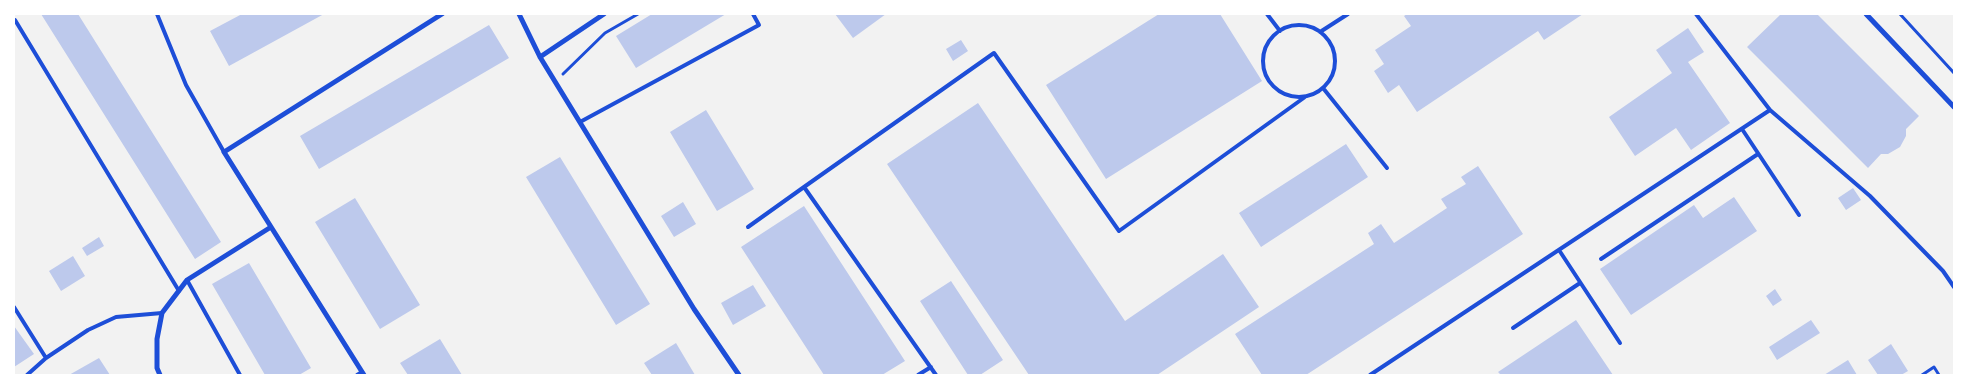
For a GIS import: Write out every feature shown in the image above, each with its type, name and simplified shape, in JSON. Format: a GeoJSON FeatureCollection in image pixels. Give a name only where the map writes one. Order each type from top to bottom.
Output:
{"type":"FeatureCollection","features":[{"type":"Feature","properties":{"kind":"street"},"geometry":{"type":"LineString","coordinates":[[361,374],[224,152],[442,14]]}},
{"type":"Feature","properties":{"kind":"street"},"geometry":{"type":"LineString","coordinates":[[519,14],[554,81],[694,309],[739,375]]}},
{"type":"Feature","properties":{"kind":"street"},"geometry":{"type":"LineString","coordinates":[[540,57],[604,14]]}},
{"type":"Feature","properties":{"kind":"street"},"geometry":{"type":"LineString","coordinates":[[1866,14],[1954,107]]}},
{"type":"Feature","properties":{"kind":"street"},"geometry":{"type":"LineString","coordinates":[[160,375],[157,339],[162,313],[180,292],[187,280],[271,227]]}},
{"type":"Feature","properties":{"kind":"lane"},"geometry":{"type":"LineString","coordinates":[[157,14],[186,85],[224,152]]}},
{"type":"Feature","properties":{"kind":"lane"},"geometry":{"type":"LineString","coordinates":[[580,122],[759,25],[753,14]]}},
{"type":"Feature","properties":{"kind":"lane"},"geometry":{"type":"LineString","coordinates":[[1267,14],[1280,30]]}},
{"type":"Feature","properties":{"kind":"lane"},"geometry":{"type":"LineString","coordinates":[[1320,32],[1348,14]]}},
{"type":"Feature","properties":{"kind":"lane"},"geometry":{"type":"LineString","coordinates":[[1696,14],[1770,110],[1870,196],[1943,271],[1954,287]]}},
{"type":"Feature","properties":{"kind":"lane"},"geometry":{"type":"LineString","coordinates":[[15,20],[180,292]]}},
{"type":"Feature","properties":{"kind":"lane"},"geometry":{"type":"LineString","coordinates":[[748,227],[994,53],[1119,231],[1305,97],[1323,88],[1334,70],[1335,60],[1330,44],[1320,32],[1300,25],[1280,30],[1266,47],[1264,69],[1274,88],[1283,94],[1305,97]]}},
{"type":"Feature","properties":{"kind":"lane"},"geometry":{"type":"LineString","coordinates":[[1323,88],[1387,168]]}},
{"type":"Feature","properties":{"kind":"lane"},"geometry":{"type":"LineString","coordinates":[[1370,375],[1770,110]]}},
{"type":"Feature","properties":{"kind":"lane"},"geometry":{"type":"LineString","coordinates":[[1742,129],[1799,215]]}},
{"type":"Feature","properties":{"kind":"lane"},"geometry":{"type":"LineString","coordinates":[[1601,259],[1758,154]]}},
{"type":"Feature","properties":{"kind":"lane"},"geometry":{"type":"LineString","coordinates":[[804,187],[936,375]]}},
{"type":"Feature","properties":{"kind":"lane"},"geometry":{"type":"LineString","coordinates":[[1559,250],[1620,344]]}},
{"type":"Feature","properties":{"kind":"lane"},"geometry":{"type":"LineString","coordinates":[[187,280],[240,375]]}},
{"type":"Feature","properties":{"kind":"lane"},"geometry":{"type":"LineString","coordinates":[[1513,328],[1580,283]]}},
{"type":"Feature","properties":{"kind":"lane"},"geometry":{"type":"LineString","coordinates":[[14,307],[46,358]]}},
{"type":"Feature","properties":{"kind":"lane"},"geometry":{"type":"LineString","coordinates":[[28,375],[46,358],[88,330],[116,317],[162,313]]}},
{"type":"Feature","properties":{"kind":"lane"},"geometry":{"type":"LineString","coordinates":[[918,375],[930,366]]}},
{"type":"Feature","properties":{"kind":"path"},"geometry":{"type":"LineString","coordinates":[[554,81],[605,33],[638,14]]}},
{"type":"Feature","properties":{"kind":"path"},"geometry":{"type":"LineString","coordinates":[[1900,14],[1954,73]]}},
{"type":"Feature","properties":{"kind":"path"},"geometry":{"type":"LineString","coordinates":[[1922,375],[1934,367],[1939,375]]}},
{"type":"Feature","properties":{"kind":"building"},"geometry":{"type":"Polygon","coordinates":[[[41,14],[78,14],[221,242],[195,259],[41,14]]]}},
{"type":"Feature","properties":{"kind":"building"},"geometry":{"type":"Polygon","coordinates":[[[242,14],[324,14],[229,66],[210,31],[242,14]]]}},
{"type":"Feature","properties":{"kind":"building"},"geometry":{"type":"Polygon","coordinates":[[[652,14],[726,14],[636,68],[616,36],[652,14]]]}},
{"type":"Feature","properties":{"kind":"building"},"geometry":{"type":"Polygon","coordinates":[[[835,14],[886,14],[853,38],[835,14]]]}},
{"type":"Feature","properties":{"kind":"building"},"geometry":{"type":"Polygon","coordinates":[[[1159,14],[1220,14],[1262,81],[1106,179],[1046,85],[1159,14]]]}},
{"type":"Feature","properties":{"kind":"building"},"geometry":{"type":"Polygon","coordinates":[[[1407,14],[1583,14],[1544,40],[1538,31],[1417,112],[1399,85],[1388,93],[1374,71],[1384,64],[1375,50],[1411,26],[1404,16],[1407,14]]]}},
{"type":"Feature","properties":{"kind":"building"},"geometry":{"type":"Polygon","coordinates":[[[1781,14],[1817,14],[1919,116],[1906,129],[1906,136],[1900,147],[1888,154],[1881,154],[1868,168],[1747,47],[1781,14]]]}},
{"type":"Feature","properties":{"kind":"building"},"geometry":{"type":"Polygon","coordinates":[[[489,25],[509,58],[319,169],[300,136],[489,25]]]}},
{"type":"Feature","properties":{"kind":"building"},"geometry":{"type":"Polygon","coordinates":[[[1688,28],[1704,52],[1688,62],[1730,123],[1691,150],[1676,128],[1635,156],[1609,117],[1672,73],[1656,50],[1688,28]]]}},
{"type":"Feature","properties":{"kind":"building"},"geometry":{"type":"Polygon","coordinates":[[[961,40],[968,51],[953,61],[946,49],[961,40]]]}},
{"type":"Feature","properties":{"kind":"building"},"geometry":{"type":"Polygon","coordinates":[[[978,103],[1125,321],[1223,254],[1259,307],[1157,375],[1029,375],[887,164],[978,103]]]}},
{"type":"Feature","properties":{"kind":"building"},"geometry":{"type":"Polygon","coordinates":[[[706,110],[754,189],[717,211],[670,132],[706,110]]]}},
{"type":"Feature","properties":{"kind":"building"},"geometry":{"type":"Polygon","coordinates":[[[1346,144],[1368,177],[1261,247],[1239,213],[1346,144]]]}},
{"type":"Feature","properties":{"kind":"building"},"geometry":{"type":"Polygon","coordinates":[[[560,157],[650,304],[616,325],[526,177],[560,157]]]}},
{"type":"Feature","properties":{"kind":"building"},"geometry":{"type":"Polygon","coordinates":[[[1478,166],[1523,234],[1306,375],[1262,375],[1235,334],[1374,244],[1368,233],[1381,224],[1394,243],[1447,208],[1441,199],[1466,184],[1461,177],[1478,166]]]}},
{"type":"Feature","properties":{"kind":"building"},"geometry":{"type":"Polygon","coordinates":[[[1853,188],[1861,200],[1846,210],[1838,198],[1853,188]]]}},
{"type":"Feature","properties":{"kind":"building"},"geometry":{"type":"Polygon","coordinates":[[[1734,197],[1757,231],[1631,315],[1600,269],[1694,205],[1703,218],[1734,197]]]}},
{"type":"Feature","properties":{"kind":"building"},"geometry":{"type":"Polygon","coordinates":[[[355,198],[420,305],[380,329],[315,222],[355,198]]]}},
{"type":"Feature","properties":{"kind":"building"},"geometry":{"type":"Polygon","coordinates":[[[683,202],[696,224],[674,237],[661,216],[683,202]]]}},
{"type":"Feature","properties":{"kind":"building"},"geometry":{"type":"Polygon","coordinates":[[[804,206],[905,361],[882,375],[824,375],[741,247],[804,206]]]}},
{"type":"Feature","properties":{"kind":"building"},"geometry":{"type":"Polygon","coordinates":[[[99,237],[104,246],[87,256],[82,248],[99,237]]]}},
{"type":"Feature","properties":{"kind":"building"},"geometry":{"type":"Polygon","coordinates":[[[73,256],[85,276],[61,291],[49,271],[73,256]]]}},
{"type":"Feature","properties":{"kind":"building"},"geometry":{"type":"Polygon","coordinates":[[[249,263],[311,368],[299,375],[265,375],[212,284],[249,263]]]}},
{"type":"Feature","properties":{"kind":"building"},"geometry":{"type":"Polygon","coordinates":[[[951,281],[1003,360],[980,375],[968,375],[920,301],[951,281]]]}},
{"type":"Feature","properties":{"kind":"building"},"geometry":{"type":"Polygon","coordinates":[[[753,285],[766,306],[733,325],[721,303],[753,285]]]}},
{"type":"Feature","properties":{"kind":"building"},"geometry":{"type":"Polygon","coordinates":[[[1775,289],[1782,300],[1773,306],[1766,296],[1775,289]]]}},
{"type":"Feature","properties":{"kind":"building"},"geometry":{"type":"Polygon","coordinates":[[[1576,320],[1613,375],[1501,375],[1498,372],[1576,320]]]}},
{"type":"Feature","properties":{"kind":"building"},"geometry":{"type":"Polygon","coordinates":[[[1811,320],[1820,333],[1777,360],[1769,347],[1811,320]]]}},
{"type":"Feature","properties":{"kind":"building"},"geometry":{"type":"Polygon","coordinates":[[[14,326],[34,354],[14,367],[14,326]]]}},
{"type":"Feature","properties":{"kind":"building"},"geometry":{"type":"Polygon","coordinates":[[[440,339],[462,375],[408,375],[400,363],[440,339]]]}},
{"type":"Feature","properties":{"kind":"building"},"geometry":{"type":"Polygon","coordinates":[[[676,343],[695,375],[652,375],[644,363],[676,343]]]}},
{"type":"Feature","properties":{"kind":"building"},"geometry":{"type":"Polygon","coordinates":[[[1891,344],[1908,371],[1901,375],[1878,375],[1868,360],[1891,344]]]}},
{"type":"Feature","properties":{"kind":"building"},"geometry":{"type":"Polygon","coordinates":[[[99,358],[110,375],[69,375],[99,358]]]}},
{"type":"Feature","properties":{"kind":"building"},"geometry":{"type":"Polygon","coordinates":[[[1848,360],[1857,375],[1824,375],[1848,360]]]}}]}
